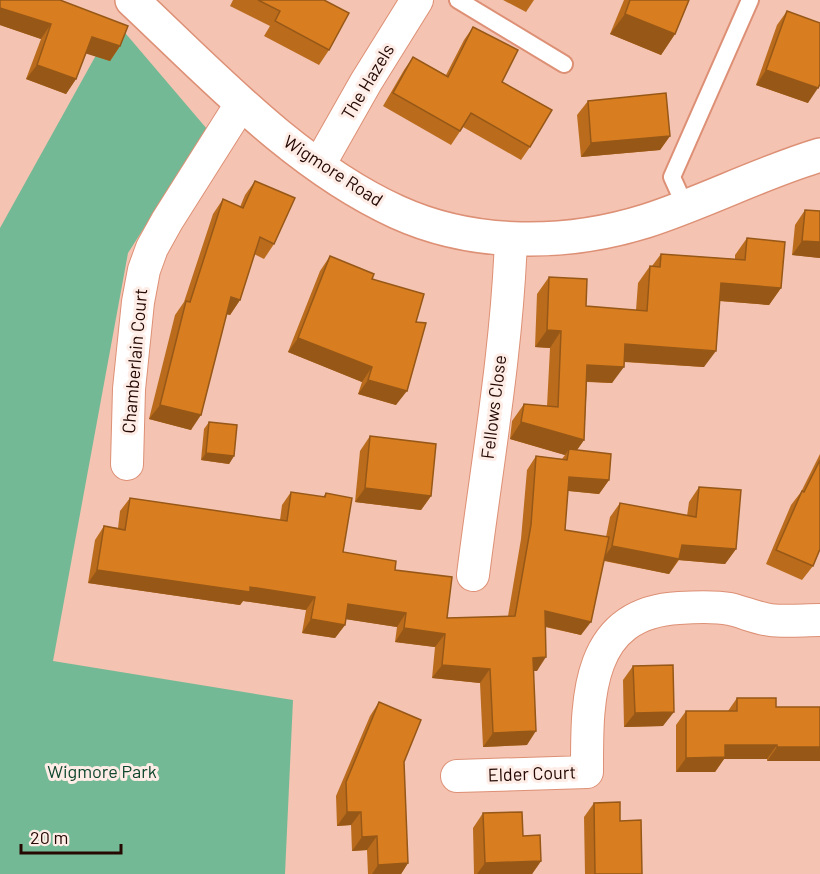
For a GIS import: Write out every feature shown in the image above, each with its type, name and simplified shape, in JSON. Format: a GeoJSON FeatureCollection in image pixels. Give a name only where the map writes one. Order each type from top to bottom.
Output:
{"type":"FeatureCollection","features":[{"type":"Feature","properties":{"kind":"street","name":"Wigmore Road"},"geometry":{"type":"LineString","coordinates":[[132,0],[241,104],[319,165],[354,188],[406,215],[447,229],[511,239],[574,237],[646,221],[750,179],[820,155]]}},
{"type":"Feature","properties":{"kind":"street","name":"The Hazels"},"geometry":{"type":"LineString","coordinates":[[319,165],[366,82],[417,0]]}},
{"type":"Feature","properties":{"kind":"street","name":"Chamberlain Court"},"geometry":{"type":"LineString","coordinates":[[127,464],[129,389],[138,302],[144,270],[152,248],[167,221],[241,104]]}},
{"type":"Feature","properties":{"kind":"street","name":"Fellows Close"},"geometry":{"type":"LineString","coordinates":[[473,575],[503,341],[511,239]]}},
{"type":"Feature","properties":{"kind":"street","name":"Elder Court"},"geometry":{"type":"LineString","coordinates":[[457,777],[587,772],[587,719],[597,661],[608,641],[623,626],[640,615],[691,607],[729,609],[770,620],[820,620]]}},
{"type":"Feature","properties":{"kind":"lane"},"geometry":{"type":"LineString","coordinates":[[458,0],[564,64]]}},
{"type":"Feature","properties":{"kind":"lane"},"geometry":{"type":"LineString","coordinates":[[685,206],[672,177],[750,0]]}},
{"type":"Feature","properties":{"kind":"green space","name":"Wigmore Park"},"geometry":{"type":"Polygon","coordinates":[[[115,21],[207,129],[128,253],[53,661],[293,700],[285,874],[0,874],[0,228],[115,21]]]}},
{"type":"Feature","properties":{"kind":"building"},"geometry":{"type":"Polygon","coordinates":[[[0,0],[60,0],[128,26],[120,46],[92,37],[76,79],[37,65],[51,24],[0,8],[0,0]]]}},
{"type":"Feature","properties":{"kind":"building"},"geometry":{"type":"Polygon","coordinates":[[[258,0],[324,0],[349,13],[329,50],[275,21],[280,11],[258,0]]]}},
{"type":"Feature","properties":{"kind":"building"},"geometry":{"type":"Polygon","coordinates":[[[630,0],[689,0],[675,34],[625,14],[630,0]]]}},
{"type":"Feature","properties":{"kind":"building"},"geometry":{"type":"Polygon","coordinates":[[[787,11],[820,23],[820,84],[818,88],[766,70],[787,11]]]}},
{"type":"Feature","properties":{"kind":"building"},"geometry":{"type":"Polygon","coordinates":[[[473,27],[518,50],[502,82],[552,110],[530,147],[471,113],[460,131],[393,93],[413,57],[448,77],[473,27]]]}},
{"type":"Feature","properties":{"kind":"building"},"geometry":{"type":"Polygon","coordinates":[[[666,93],[670,136],[591,143],[588,101],[666,93]]]}},
{"type":"Feature","properties":{"kind":"building"},"geometry":{"type":"Polygon","coordinates":[[[255,181],[295,198],[274,244],[260,237],[240,300],[231,297],[201,415],[160,405],[186,301],[190,302],[223,199],[243,208],[255,181]]]}},
{"type":"Feature","properties":{"kind":"building"},"geometry":{"type":"Polygon","coordinates":[[[805,210],[820,211],[820,242],[802,241],[805,210]]]}},
{"type":"Feature","properties":{"kind":"building"},"geometry":{"type":"Polygon","coordinates":[[[747,238],[785,242],[781,288],[721,283],[716,351],[625,344],[624,367],[587,365],[584,440],[521,422],[524,404],[558,407],[561,331],[547,330],[549,277],[587,279],[586,306],[647,311],[650,266],[660,267],[661,254],[745,260],[747,238]]]}},
{"type":"Feature","properties":{"kind":"building"},"geometry":{"type":"Polygon","coordinates":[[[330,256],[374,274],[372,279],[424,294],[416,322],[426,323],[407,391],[368,380],[372,367],[298,338],[330,256]]]}},
{"type":"Feature","properties":{"kind":"building"},"geometry":{"type":"Polygon","coordinates":[[[209,422],[237,425],[234,456],[206,453],[209,422]]]}},
{"type":"Feature","properties":{"kind":"building"},"geometry":{"type":"Polygon","coordinates":[[[370,436],[436,444],[431,496],[365,488],[370,436]]]}},
{"type":"Feature","properties":{"kind":"building"},"geometry":{"type":"Polygon","coordinates":[[[569,449],[611,454],[609,480],[569,477],[565,530],[609,537],[591,622],[545,611],[546,657],[533,658],[536,731],[493,733],[490,669],[442,665],[445,634],[404,628],[406,613],[348,604],[345,625],[311,619],[315,597],[250,587],[250,592],[97,570],[104,526],[125,530],[130,498],[287,521],[291,492],[325,497],[326,493],[352,498],[343,552],[396,561],[395,570],[452,577],[447,618],[515,616],[531,525],[536,456],[567,460],[569,449]]]}},
{"type":"Feature","properties":{"kind":"building"},"geometry":{"type":"Polygon","coordinates":[[[820,460],[820,549],[813,566],[776,550],[802,491],[804,492],[820,460]]]}},
{"type":"Feature","properties":{"kind":"building"},"geometry":{"type":"Polygon","coordinates":[[[699,487],[741,490],[736,549],[682,545],[679,559],[612,546],[620,503],[696,517],[699,487]]]}},
{"type":"Feature","properties":{"kind":"building"},"geometry":{"type":"Polygon","coordinates":[[[673,665],[674,712],[635,713],[633,666],[673,665]]]}},
{"type":"Feature","properties":{"kind":"building"},"geometry":{"type":"Polygon","coordinates":[[[737,698],[776,698],[776,707],[820,707],[820,747],[725,745],[725,757],[686,758],[686,711],[737,711],[737,698]]]}},
{"type":"Feature","properties":{"kind":"building"},"geometry":{"type":"Polygon","coordinates":[[[379,702],[421,720],[404,762],[408,863],[378,865],[377,836],[362,837],[361,812],[347,812],[346,782],[379,702]]]}},
{"type":"Feature","properties":{"kind":"building"},"geometry":{"type":"Polygon","coordinates":[[[620,802],[620,821],[641,820],[642,874],[595,874],[594,803],[620,802]]]}},
{"type":"Feature","properties":{"kind":"building"},"geometry":{"type":"Polygon","coordinates":[[[522,812],[523,836],[540,835],[541,861],[485,863],[483,813],[522,812]]]}}]}
